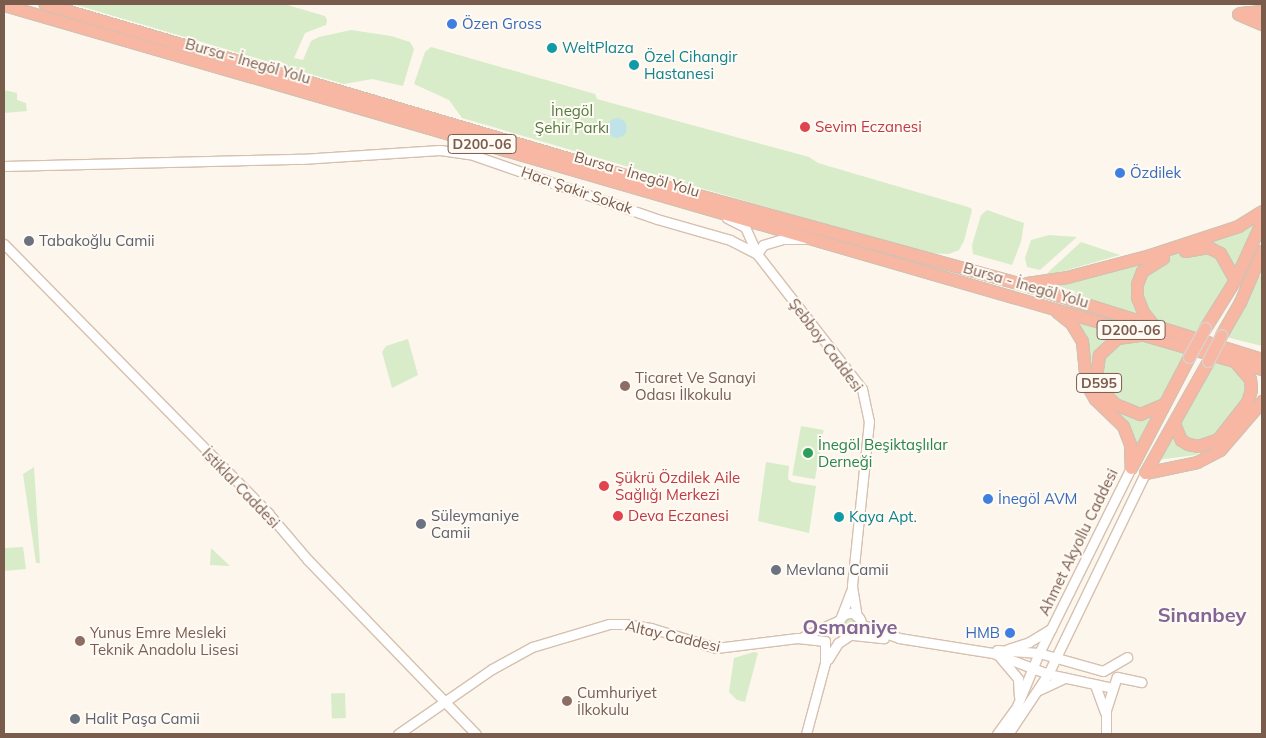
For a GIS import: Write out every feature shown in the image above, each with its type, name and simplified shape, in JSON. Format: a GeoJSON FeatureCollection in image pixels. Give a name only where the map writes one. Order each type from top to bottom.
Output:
{"type":"FeatureCollection","features":[{"type":"Feature","properties":{"kind":"highway","name":"Bursa - İnegöl Yolu"},"geometry":{"type":"LineString","coordinates":[[45,4],[627,176],[1018,283],[1262,359]]}},
{"type":"Feature","properties":{"kind":"highway","name":"Bursa - İnegöl Yolu"},"geometry":{"type":"LineString","coordinates":[[4,5],[1262,369]]}},
{"type":"Feature","properties":{"kind":"highway"},"geometry":{"type":"LineString","coordinates":[[1262,11],[1238,14],[1262,24]]}},
{"type":"Feature","properties":{"kind":"highway"},"geometry":{"type":"LineString","coordinates":[[1018,283],[1067,277],[1150,255],[1238,226],[1262,211]]}},
{"type":"Feature","properties":{"kind":"highway"},"geometry":{"type":"LineString","coordinates":[[1131,468],[1163,404],[1205,328],[1235,280],[1262,221]]}},
{"type":"Feature","properties":{"kind":"highway"},"geometry":{"type":"LineString","coordinates":[[1154,326],[1143,312],[1137,297],[1142,270],[1151,262],[1196,247],[1208,247],[1220,253],[1235,280]]}},
{"type":"Feature","properties":{"kind":"highway"},"geometry":{"type":"LineString","coordinates":[[1145,473],[1257,273],[1262,251]]}},
{"type":"Feature","properties":{"kind":"highway"},"geometry":{"type":"LineString","coordinates":[[1052,308],[1071,323],[1082,341],[1086,383],[1095,399],[1123,426],[1130,444],[1131,468]]}},
{"type":"Feature","properties":{"kind":"highway","name":"D595"},"geometry":{"type":"LineString","coordinates":[[1143,334],[1117,338],[1099,355],[1096,377],[1114,404],[1140,414],[1163,404]]}},
{"type":"Feature","properties":{"kind":"highway"},"geometry":{"type":"LineString","coordinates":[[1174,423],[1181,440],[1188,444],[1198,446],[1218,439],[1247,402],[1252,390],[1250,379],[1232,361]]}},
{"type":"Feature","properties":{"kind":"highway"},"geometry":{"type":"LineString","coordinates":[[1145,473],[1197,462],[1220,450],[1262,401]]}},
{"type":"Feature","properties":{"kind":"main road","name":"Hacı Şakir Sokak"},"geometry":{"type":"LineString","coordinates":[[4,166],[302,160],[440,150],[470,154],[657,219],[730,240],[757,254]]}},
{"type":"Feature","properties":{"kind":"main road"},"geometry":{"type":"LineString","coordinates":[[716,212],[744,227],[757,254]]}},
{"type":"Feature","properties":{"kind":"main road"},"geometry":{"type":"LineString","coordinates":[[757,254],[763,245],[783,239],[810,239]]}},
{"type":"Feature","properties":{"kind":"main road","name":"İstiklal Caddesi"},"geometry":{"type":"LineString","coordinates":[[4,244],[268,513],[307,558],[476,734]]}},
{"type":"Feature","properties":{"kind":"main road","name":"Şebboy Caddesi"},"geometry":{"type":"LineString","coordinates":[[757,254],[862,389],[867,406],[869,421],[852,586]]}},
{"type":"Feature","properties":{"kind":"main road","name":"Ahmet Akyollu Caddesi"},"geometry":{"type":"LineString","coordinates":[[1018,706],[1039,653],[1131,468]]}},
{"type":"Feature","properties":{"kind":"main road"},"geometry":{"type":"LineString","coordinates":[[1008,734],[1048,674],[1145,473]]}},
{"type":"Feature","properties":{"kind":"main road"},"geometry":{"type":"LineString","coordinates":[[852,586],[841,619],[841,630],[851,635],[899,638],[1039,653],[1103,671],[1127,658]]}},
{"type":"Feature","properties":{"kind":"main road"},"geometry":{"type":"LineString","coordinates":[[806,734],[826,663],[838,643],[851,635],[859,620],[852,586]]}},
{"type":"Feature","properties":{"kind":"main road"},"geometry":{"type":"LineString","coordinates":[[797,638],[828,628],[848,614],[899,638]]}},
{"type":"Feature","properties":{"kind":"main road","name":"Altay Caddesi"},"geometry":{"type":"LineString","coordinates":[[398,734],[492,669],[532,647],[613,624],[644,626],[716,648],[797,638]]}},
{"type":"Feature","properties":{"kind":"main road"},"geometry":{"type":"LineString","coordinates":[[826,663],[825,641],[828,628]]}},
{"type":"Feature","properties":{"kind":"main road"},"geometry":{"type":"LineString","coordinates":[[1005,650],[1029,642],[1051,629]]}},
{"type":"Feature","properties":{"kind":"main road"},"geometry":{"type":"LineString","coordinates":[[797,638],[838,643]]}},
{"type":"Feature","properties":{"kind":"main road"},"geometry":{"type":"LineString","coordinates":[[1062,643],[1073,664],[1114,685]]}},
{"type":"Feature","properties":{"kind":"main road"},"geometry":{"type":"LineString","coordinates":[[964,646],[993,653],[1048,674],[1095,685],[1114,685]]}},
{"type":"Feature","properties":{"kind":"main road"},"geometry":{"type":"LineString","coordinates":[[993,653],[1004,660],[1018,679],[1018,706],[997,734]]}},
{"type":"Feature","properties":{"kind":"main road"},"geometry":{"type":"LineString","coordinates":[[1037,691],[1065,678]]}},
{"type":"Feature","properties":{"kind":"main road"},"geometry":{"type":"LineString","coordinates":[[1106,734],[1106,717],[1117,678],[1142,682]]}},
{"type":"Feature","properties":{"kind":"main road"},"geometry":{"type":"LineString","coordinates":[[1095,685],[1106,717]]}},
{"type":"Feature","properties":{"kind":"green space"},"geometry":{"type":"Polygon","coordinates":[[[73,4],[284,4],[325,16],[327,20],[326,25],[305,33],[294,58],[303,60],[311,41],[319,37],[351,30],[391,36],[410,42],[414,49],[403,86],[372,79],[344,84],[73,4]]]}},
{"type":"Feature","properties":{"kind":"green space","name":"İnegöl Şehir Parkı"},"geometry":{"type":"Polygon","coordinates":[[[431,47],[595,94],[597,99],[809,157],[818,163],[968,207],[972,209],[964,241],[959,250],[949,254],[923,253],[462,118],[449,100],[414,84],[425,52],[431,47]]]}},
{"type":"Feature","properties":{"kind":"green space"},"geometry":{"type":"Polygon","coordinates":[[[4,90],[17,93],[17,100],[26,103],[27,111],[4,113],[4,90]]]}},
{"type":"Feature","properties":{"kind":"green space"},"geometry":{"type":"Polygon","coordinates":[[[987,210],[1024,223],[1021,242],[1012,265],[973,254],[972,245],[981,215],[987,210]]]}},
{"type":"Feature","properties":{"kind":"green space"},"geometry":{"type":"Polygon","coordinates":[[[1256,218],[1262,221],[1200,339],[1154,326],[1059,286],[1256,218]]]}},
{"type":"Feature","properties":{"kind":"green space"},"geometry":{"type":"Polygon","coordinates":[[[1049,235],[1077,237],[1040,270],[1027,267],[1025,258],[1031,240],[1049,235]]]}},
{"type":"Feature","properties":{"kind":"green space"},"geometry":{"type":"Polygon","coordinates":[[[1081,242],[1120,255],[1043,277],[1081,242]]]}},
{"type":"Feature","properties":{"kind":"green space"},"geometry":{"type":"Polygon","coordinates":[[[1262,275],[1262,346],[1222,336],[1254,278],[1262,275]]]}},
{"type":"Feature","properties":{"kind":"green space"},"geometry":{"type":"Polygon","coordinates":[[[1052,307],[1194,348],[1131,468],[1123,426],[1095,399],[1082,341],[1052,307]]]}},
{"type":"Feature","properties":{"kind":"green space"},"geometry":{"type":"Polygon","coordinates":[[[408,339],[418,375],[392,388],[382,352],[386,346],[408,339]]]}},
{"type":"Feature","properties":{"kind":"green space"},"geometry":{"type":"Polygon","coordinates":[[[1211,354],[1233,361],[1251,390],[1218,439],[1188,444],[1174,423],[1211,354]]]}},
{"type":"Feature","properties":{"kind":"green space","name":"İnegöl Beşiktaşlılar Derneği"},"geometry":{"type":"Polygon","coordinates":[[[801,426],[824,430],[815,479],[792,475],[801,426]]]}},
{"type":"Feature","properties":{"kind":"green space"},"geometry":{"type":"Polygon","coordinates":[[[1171,431],[1180,443],[1214,443],[1196,455],[1157,460],[1171,431]]]}},
{"type":"Feature","properties":{"kind":"green space"},"geometry":{"type":"Polygon","coordinates":[[[766,462],[789,466],[788,479],[792,482],[816,486],[809,533],[758,521],[766,462]]]}},
{"type":"Feature","properties":{"kind":"green space"},"geometry":{"type":"Polygon","coordinates":[[[34,467],[40,563],[36,563],[23,474],[34,467]]]}},
{"type":"Feature","properties":{"kind":"green space"},"geometry":{"type":"Polygon","coordinates":[[[23,547],[26,569],[4,571],[4,548],[23,547]]]}},
{"type":"Feature","properties":{"kind":"green space"},"geometry":{"type":"Polygon","coordinates":[[[211,548],[230,566],[210,565],[211,548]]]}},
{"type":"Feature","properties":{"kind":"green space"},"geometry":{"type":"Polygon","coordinates":[[[846,617],[852,617],[856,624],[852,631],[846,631],[842,627],[842,621],[846,617]]]}},
{"type":"Feature","properties":{"kind":"green space"},"geometry":{"type":"Polygon","coordinates":[[[754,652],[758,653],[745,702],[737,700],[729,692],[734,658],[754,652]]]}},
{"type":"Feature","properties":{"kind":"green space"},"geometry":{"type":"Polygon","coordinates":[[[331,693],[345,693],[346,718],[332,718],[331,693]]]}},
{"type":"Feature","properties":{"kind":"water"},"geometry":{"type":"Polygon","coordinates":[[[617,118],[624,121],[627,128],[624,135],[617,138],[610,135],[607,128],[610,121],[617,118]]]}},
{"type":"Feature","properties":{"kind":"place","name":"Özen Gross"},"geometry":{"type":"Point","coordinates":[452,24]}},
{"type":"Feature","properties":{"kind":"place","name":"WeltPlaza"},"geometry":{"type":"Point","coordinates":[552,48]}},
{"type":"Feature","properties":{"kind":"place","name":"Özel Cihangir Hastanesi"},"geometry":{"type":"Point","coordinates":[634,65]}},
{"type":"Feature","properties":{"kind":"place","name":"Sevim Eczanesi"},"geometry":{"type":"Point","coordinates":[805,127]}},
{"type":"Feature","properties":{"kind":"place","name":"Özdilek"},"geometry":{"type":"Point","coordinates":[1120,173]}},
{"type":"Feature","properties":{"kind":"place","name":"Tabakoğlu Camii"},"geometry":{"type":"Point","coordinates":[29,241]}},
{"type":"Feature","properties":{"kind":"place","name":"Ticaret Ve Sanayi Odası İlkokulu"},"geometry":{"type":"Point","coordinates":[625,386]}},
{"type":"Feature","properties":{"kind":"place","name":"İnegöl Beşiktaşlılar Derneği"},"geometry":{"type":"Point","coordinates":[808,453]}},
{"type":"Feature","properties":{"kind":"place","name":"Şükrü Özdilek Aile Sağlığı Merkezi"},"geometry":{"type":"Point","coordinates":[604,486]}},
{"type":"Feature","properties":{"kind":"place","name":"İnegöl AVM"},"geometry":{"type":"Point","coordinates":[988,499]}},
{"type":"Feature","properties":{"kind":"place","name":"Deva Eczanesi"},"geometry":{"type":"Point","coordinates":[618,516]}},
{"type":"Feature","properties":{"kind":"place","name":"Kaya Apt."},"geometry":{"type":"Point","coordinates":[839,517]}},
{"type":"Feature","properties":{"kind":"place","name":"Süleymaniye Camii"},"geometry":{"type":"Point","coordinates":[421,524]}},
{"type":"Feature","properties":{"kind":"place","name":"Mevlana Camii"},"geometry":{"type":"Point","coordinates":[776,570]}},
{"type":"Feature","properties":{"kind":"place","name":"HMB"},"geometry":{"type":"Point","coordinates":[1010,633]}},
{"type":"Feature","properties":{"kind":"place","name":"Yunus Emre Mesleki Teknik Anadolu Lisesi"},"geometry":{"type":"Point","coordinates":[80,641]}},
{"type":"Feature","properties":{"kind":"place","name":"Cumhuriyet İlkokulu"},"geometry":{"type":"Point","coordinates":[567,701]}},
{"type":"Feature","properties":{"kind":"place","name":"Halit Paşa Camii"},"geometry":{"type":"Point","coordinates":[75,719]}},
{"type":"Feature","properties":{"kind":"district","name":"Sinanbey"},"geometry":{"type":"Point","coordinates":[1202,614]}},
{"type":"Feature","properties":{"kind":"district","name":"Osmaniye"},"geometry":{"type":"Point","coordinates":[850,626]}}]}
